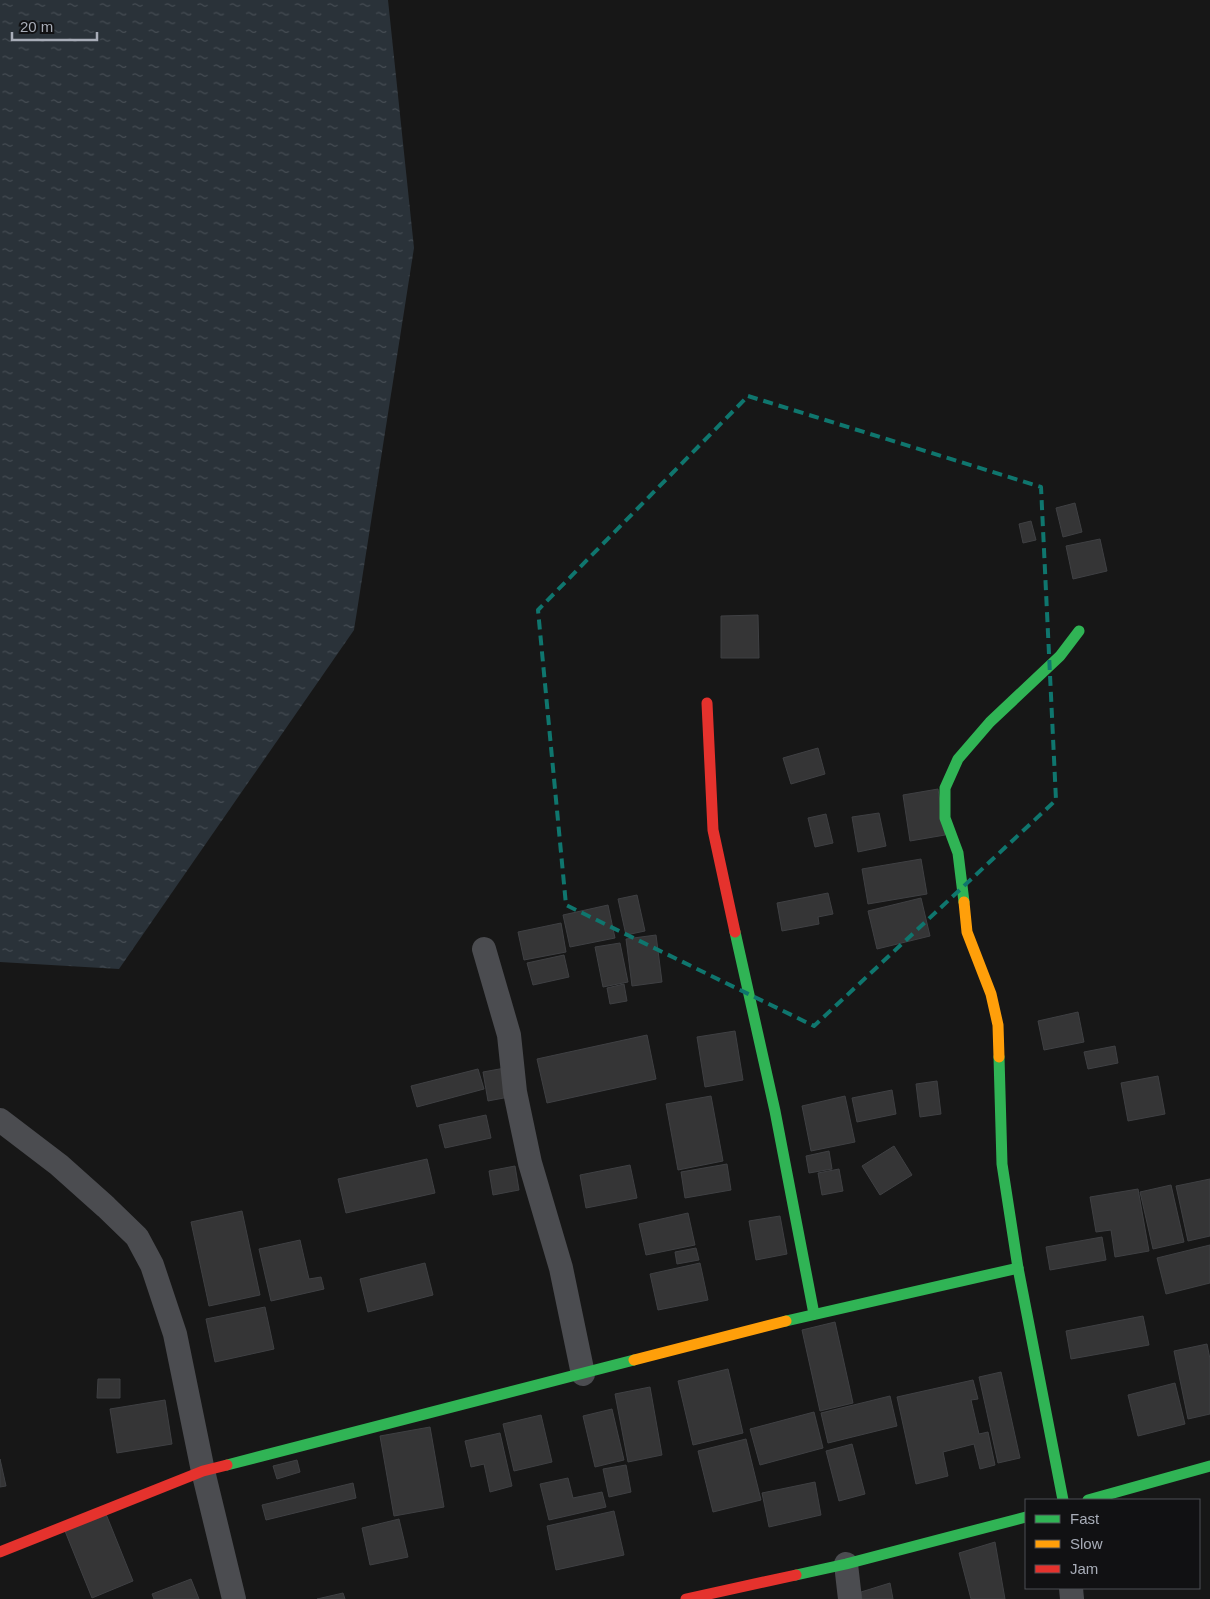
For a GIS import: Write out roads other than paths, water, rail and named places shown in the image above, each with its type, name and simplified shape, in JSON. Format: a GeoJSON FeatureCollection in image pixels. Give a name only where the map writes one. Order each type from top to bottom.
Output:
{"type":"FeatureCollection","features":[{"type":"Feature","properties":{"kind":"street"},"geometry":{"type":"LineString","coordinates":[[1063,1499],[1018,1268],[1002,1164],[998,1026],[991,994],[966,932],[958,853],[946,818],[945,788],[958,759],[990,722],[1060,656],[1079,631]]}},
{"type":"Feature","properties":{"kind":"street"},"geometry":{"type":"LineString","coordinates":[[706,703],[713,830],[775,1111],[814,1314]]}},
{"type":"Feature","properties":{"kind":"street"},"geometry":{"type":"LineString","coordinates":[[484,949],[509,1035],[515,1092],[528,1154],[561,1268],[583,1374]]}},
{"type":"Feature","properties":{"kind":"street"},"geometry":{"type":"LineString","coordinates":[[0,1120],[59,1166],[106,1207],[137,1237],[152,1265],[175,1334],[203,1471],[234,1599]]}},
{"type":"Feature","properties":{"kind":"street"},"geometry":{"type":"LineString","coordinates":[[0,1552],[203,1471],[814,1314],[1018,1268]]}},
{"type":"Feature","properties":{"kind":"street"},"geometry":{"type":"LineString","coordinates":[[1092,1499],[1210,1466]]}},
{"type":"Feature","properties":{"kind":"street"},"geometry":{"type":"LineString","coordinates":[[686,1599],[846,1564],[1025,1517]]}},
{"type":"Feature","properties":{"kind":"street"},"geometry":{"type":"LineString","coordinates":[[846,1564],[850,1599]]}},
{"type":"Feature","properties":{"kind":"water"},"geometry":{"type":"Polygon","coordinates":[[[0,0],[388,0],[414,248],[354,630],[119,969],[0,962],[0,0]]]}}]}
